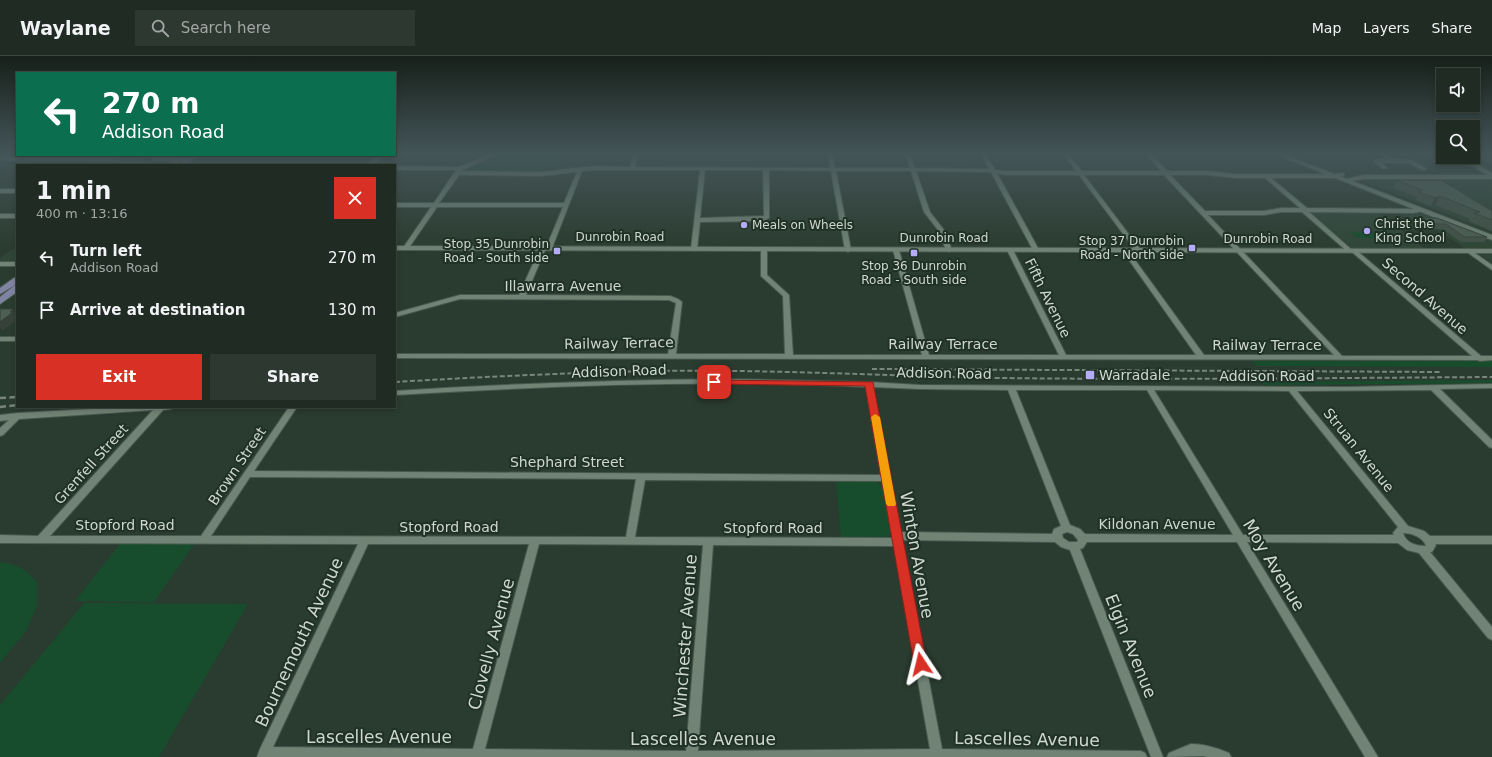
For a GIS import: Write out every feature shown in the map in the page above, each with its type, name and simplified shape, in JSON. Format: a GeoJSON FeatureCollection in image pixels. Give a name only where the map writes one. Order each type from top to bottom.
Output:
{"type":"FeatureCollection","features":[{"type":"Feature","properties":{"kind":"main road"},"geometry":{"type":"LineString","coordinates":[[2,291],[16,281]]}},
{"type":"Feature","properties":{"kind":"main road"},"geometry":{"type":"LineString","coordinates":[[0,301],[16,290]]}},
{"type":"Feature","properties":{"kind":"street"},"geometry":{"type":"LineString","coordinates":[[406,248],[449,186]]}},
{"type":"Feature","properties":{"kind":"street"},"geometry":{"type":"LineString","coordinates":[[521,298],[546,248],[574,186]]}},
{"type":"Feature","properties":{"kind":"street"},"geometry":{"type":"LineString","coordinates":[[694,249],[701,186]]}},
{"type":"Feature","properties":{"kind":"street"},"geometry":{"type":"LineString","coordinates":[[697,220],[764,219],[767,217],[766,186]]}},
{"type":"Feature","properties":{"kind":"street"},"geometry":{"type":"LineString","coordinates":[[836,186],[848,250]]}},
{"type":"Feature","properties":{"kind":"street"},"geometry":{"type":"LineString","coordinates":[[918,186],[927,212],[942,230],[949,250]]}},
{"type":"Feature","properties":{"kind":"street"},"geometry":{"type":"LineString","coordinates":[[1002,186],[1036,250]]}},
{"type":"Feature","properties":{"kind":"street"},"geometry":{"type":"LineString","coordinates":[[1090,186],[1138,250]]}},
{"type":"Feature","properties":{"kind":"street"},"geometry":{"type":"LineString","coordinates":[[1178,186],[1340,358]]}},
{"type":"Feature","properties":{"kind":"street","name":"Second Avenue"},"geometry":{"type":"LineString","coordinates":[[1277,186],[1480,358]]}},
{"type":"Feature","properties":{"kind":"street"},"geometry":{"type":"LineString","coordinates":[[1364,186],[1420,210],[1492,238]]}},
{"type":"Feature","properties":{"kind":"street"},"geometry":{"type":"LineString","coordinates":[[1367,186],[1492,233]]}},
{"type":"Feature","properties":{"kind":"street"},"geometry":{"type":"LineString","coordinates":[[0,191],[16,191]]}},
{"type":"Feature","properties":{"kind":"street"},"geometry":{"type":"LineString","coordinates":[[396,205],[566,205]]}},
{"type":"Feature","properties":{"kind":"street"},"geometry":{"type":"LineString","coordinates":[[1204,213],[1264,213],[1281,210],[1420,210]]}},
{"type":"Feature","properties":{"kind":"street"},"geometry":{"type":"LineString","coordinates":[[0,216],[16,216]]}},
{"type":"Feature","properties":{"kind":"street","name":"Dunrobin Road"},"geometry":{"type":"LineString","coordinates":[[396,248],[1492,251]]}},
{"type":"Feature","properties":{"kind":"street"},"geometry":{"type":"LineString","coordinates":[[764,249],[764,276],[786,295],[789,356]]}},
{"type":"Feature","properties":{"kind":"street"},"geometry":{"type":"LineString","coordinates":[[896,250],[926,356]]}},
{"type":"Feature","properties":{"kind":"street","name":"Fifth Avenue"},"geometry":{"type":"LineString","coordinates":[[1010,250],[1064,358]]}},
{"type":"Feature","properties":{"kind":"street"},"geometry":{"type":"LineString","coordinates":[[1125,250],[1202,358]]}},
{"type":"Feature","properties":{"kind":"street"},"geometry":{"type":"LineString","coordinates":[[1469,251],[1492,268]]}},
{"type":"Feature","properties":{"kind":"street"},"geometry":{"type":"LineString","coordinates":[[0,264],[16,264]]}},
{"type":"Feature","properties":{"kind":"street"},"geometry":{"type":"LineString","coordinates":[[2,291],[16,289]]}},
{"type":"Feature","properties":{"kind":"street","name":"Illawarra Avenue"},"geometry":{"type":"LineString","coordinates":[[396,315],[460,297],[676,300],[678,302],[672,355]]}},
{"type":"Feature","properties":{"kind":"street"},"geometry":{"type":"LineString","coordinates":[[0,339],[16,339]]}},
{"type":"Feature","properties":{"kind":"street","name":"Railway Terrace"},"geometry":{"type":"LineString","coordinates":[[396,356],[664,357],[672,355],[1064,358],[1492,358]]}},
{"type":"Feature","properties":{"kind":"street","name":"Addison Road"},"geometry":{"type":"LineString","coordinates":[[396,393],[468,389],[685,382],[869,384],[1011,388],[1291,389],[1492,386]]}},
{"type":"Feature","properties":{"kind":"street","name":"Winton Avenue"},"geometry":{"type":"LineString","coordinates":[[869,384],[937,755]]}},
{"type":"Feature","properties":{"kind":"street"},"geometry":{"type":"LineString","coordinates":[[1433,387],[1492,445]]}},
{"type":"Feature","properties":{"kind":"street"},"geometry":{"type":"LineString","coordinates":[[1011,388],[1066,528]]}},
{"type":"Feature","properties":{"kind":"street","name":"Moy Avenue"},"geometry":{"type":"LineString","coordinates":[[1149,388],[1372,757]]}},
{"type":"Feature","properties":{"kind":"street","name":"Struan Avenue"},"geometry":{"type":"LineString","coordinates":[[1291,389],[1405,529]]}},
{"type":"Feature","properties":{"kind":"street"},"geometry":{"type":"LineString","coordinates":[[0,418],[145,408]]}},
{"type":"Feature","properties":{"kind":"street","name":"Grenfell Street"},"geometry":{"type":"LineString","coordinates":[[41,539],[160,408]]}},
{"type":"Feature","properties":{"kind":"street","name":"Brown Street"},"geometry":{"type":"LineString","coordinates":[[202,540],[292,408]]}},
{"type":"Feature","properties":{"kind":"street"},"geometry":{"type":"LineString","coordinates":[[0,433],[18,416]]}},
{"type":"Feature","properties":{"kind":"street","name":"Shephard Street"},"geometry":{"type":"LineString","coordinates":[[248,474],[886,478]]}},
{"type":"Feature","properties":{"kind":"street"},"geometry":{"type":"LineString","coordinates":[[630,541],[641,476]]}},
{"type":"Feature","properties":{"kind":"street"},"geometry":{"type":"LineString","coordinates":[[1066,528],[1078,532],[1082,538],[1082,543],[1074,547],[1062,544],[1057,538],[1057,532],[1066,528]]}},
{"type":"Feature","properties":{"kind":"street"},"geometry":{"type":"LineString","coordinates":[[1405,529],[1415,531],[1428,540],[1431,545],[1429,549],[1422,550],[1413,548],[1400,539],[1398,534],[1400,530],[1405,529]]}},
{"type":"Feature","properties":{"kind":"street"},"geometry":{"type":"LineString","coordinates":[[898,540],[1057,538]]}},
{"type":"Feature","properties":{"kind":"street","name":"Kildonan Avenue"},"geometry":{"type":"LineString","coordinates":[[1082,538],[1400,539]]}},
{"type":"Feature","properties":{"kind":"street","name":"Stopford Road"},"geometry":{"type":"LineString","coordinates":[[0,539],[708,542],[898,540]]}},
{"type":"Feature","properties":{"kind":"street","name":"Bournemouth Avenue"},"geometry":{"type":"LineString","coordinates":[[263,755],[365,540]]}},
{"type":"Feature","properties":{"kind":"street"},"geometry":{"type":"LineString","coordinates":[[1428,540],[1492,540]]}},
{"type":"Feature","properties":{"kind":"street","name":"Clovelly Avenue"},"geometry":{"type":"LineString","coordinates":[[477,754],[535,541]]}},
{"type":"Feature","properties":{"kind":"street","name":"Winchester Avenue"},"geometry":{"type":"LineString","coordinates":[[692,757],[708,542]]}},
{"type":"Feature","properties":{"kind":"street","name":"Elgin Avenue"},"geometry":{"type":"LineString","coordinates":[[1074,547],[1157,757]]}},
{"type":"Feature","properties":{"kind":"street"},"geometry":{"type":"LineString","coordinates":[[1422,550],[1492,635]]}},
{"type":"Feature","properties":{"kind":"street"},"geometry":{"type":"LineString","coordinates":[[1174,757],[1191,750],[1203,750],[1225,757]]}},
{"type":"Feature","properties":{"kind":"street","name":"Lascelles Avenue"},"geometry":{"type":"LineString","coordinates":[[263,755],[477,754],[692,757],[937,755],[1141,757]]}},
{"type":"Feature","properties":{"kind":"shaded area"},"geometry":{"type":"Polygon","coordinates":[[[1375,186],[1492,186],[1492,232],[1375,186]]]}},
{"type":"Feature","properties":{"kind":"shaded area"},"geometry":{"type":"Polygon","coordinates":[[[1397,212],[1423,213],[1492,240],[1492,263],[1471,248],[1464,248],[1438,230],[1420,229],[1397,212]]]}},
{"type":"Feature","properties":{"kind":"shaded area","name":"Christ the King School"},"geometry":{"type":"Polygon","coordinates":[[[1311,213],[1379,213],[1425,249],[1352,248],[1311,213]]]}},
{"type":"Feature","properties":{"kind":"shaded area"},"geometry":{"type":"Polygon","coordinates":[[[16,247],[16,261],[0,261],[0,258],[16,247]]]}},
{"type":"Feature","properties":{"kind":"green space"},"geometry":{"type":"Polygon","coordinates":[[[1350,232],[1378,232],[1386,238],[1357,238],[1350,232]]]}},
{"type":"Feature","properties":{"kind":"green space"},"geometry":{"type":"Polygon","coordinates":[[[1252,361],[1492,361],[1492,367],[1256,366],[1252,361]]]}},
{"type":"Feature","properties":{"kind":"green space"},"geometry":{"type":"Polygon","coordinates":[[[1492,380],[1492,383],[1267,385],[1259,382],[1492,380]]]}},
{"type":"Feature","properties":{"kind":"green space"},"geometry":{"type":"Polygon","coordinates":[[[836,482],[876,482],[882,486],[891,534],[886,538],[841,537],[836,482]]]}},
{"type":"Feature","properties":{"kind":"green space"},"geometry":{"type":"Polygon","coordinates":[[[120,544],[194,544],[154,602],[75,601],[120,544]]]}},
{"type":"Feature","properties":{"kind":"green space"},"geometry":{"type":"Polygon","coordinates":[[[0,562],[12,564],[21,568],[37,582],[37,606],[26,631],[0,663],[0,562]]]}},
{"type":"Feature","properties":{"kind":"green space"},"geometry":{"type":"Polygon","coordinates":[[[84,603],[248,604],[159,757],[0,757],[0,705],[84,603]]]}},
{"type":"Feature","properties":{"kind":"building"},"geometry":{"type":"Polygon","coordinates":[[[1411,186],[1450,186],[1492,211],[1492,220],[1474,213],[1480,212],[1440,196],[1435,198],[1419,192],[1422,190],[1411,186]]]}},
{"type":"Feature","properties":{"kind":"building"},"geometry":{"type":"Polygon","coordinates":[[[1423,218],[1437,218],[1487,237],[1464,237],[1446,224],[1432,224],[1423,218]]]}},
{"type":"Feature","properties":{"kind":"building"},"geometry":{"type":"Polygon","coordinates":[[[0,309],[13,309],[10,312],[13,312],[0,322],[0,309]]]}},
{"type":"Feature","properties":{"kind":"railway"},"geometry":{"type":"LineString","coordinates":[[872,369],[1442,372]]}},
{"type":"Feature","properties":{"kind":"railway"},"geometry":{"type":"LineString","coordinates":[[396,382],[648,371],[781,372],[1062,379],[1492,377]]}},
{"type":"Feature","properties":{"kind":"railway"},"geometry":{"type":"LineString","coordinates":[[0,398],[16,397]]}},
{"type":"Feature","properties":{"kind":"railway"},"geometry":{"type":"LineString","coordinates":[[0,407],[16,405]]}},
{"type":"Feature","properties":{"kind":"slow traffic"},"geometry":{"type":"LineString","coordinates":[[875,417],[891,504]]}},
{"type":"Feature","properties":{"kind":"place","name":"Meals on Wheels"},"geometry":{"type":"Point","coordinates":[744,225]}},
{"type":"Feature","properties":{"kind":"place","name":"Christ the King School"},"geometry":{"type":"Point","coordinates":[1367,231]}},
{"type":"Feature","properties":{"kind":"place","name":"Stop 37 Dunrobin Road - North side"},"geometry":{"type":"Point","coordinates":[1192,248]}},
{"type":"Feature","properties":{"kind":"place","name":"Stop 35 Dunrobin Road - South side"},"geometry":{"type":"Point","coordinates":[557,251]}},
{"type":"Feature","properties":{"kind":"place","name":"Stop 36 Dunrobin Road - South side"},"geometry":{"type":"Point","coordinates":[914,253]}},
{"type":"Feature","properties":{"kind":"place","name":"Warradale"},"geometry":{"type":"Point","coordinates":[1090,375]}},
{"type":"Feature","properties":{"kind":"route"},"geometry":{"type":"LineString","coordinates":[[714,382],[869,384],[921,664]]}}]}
